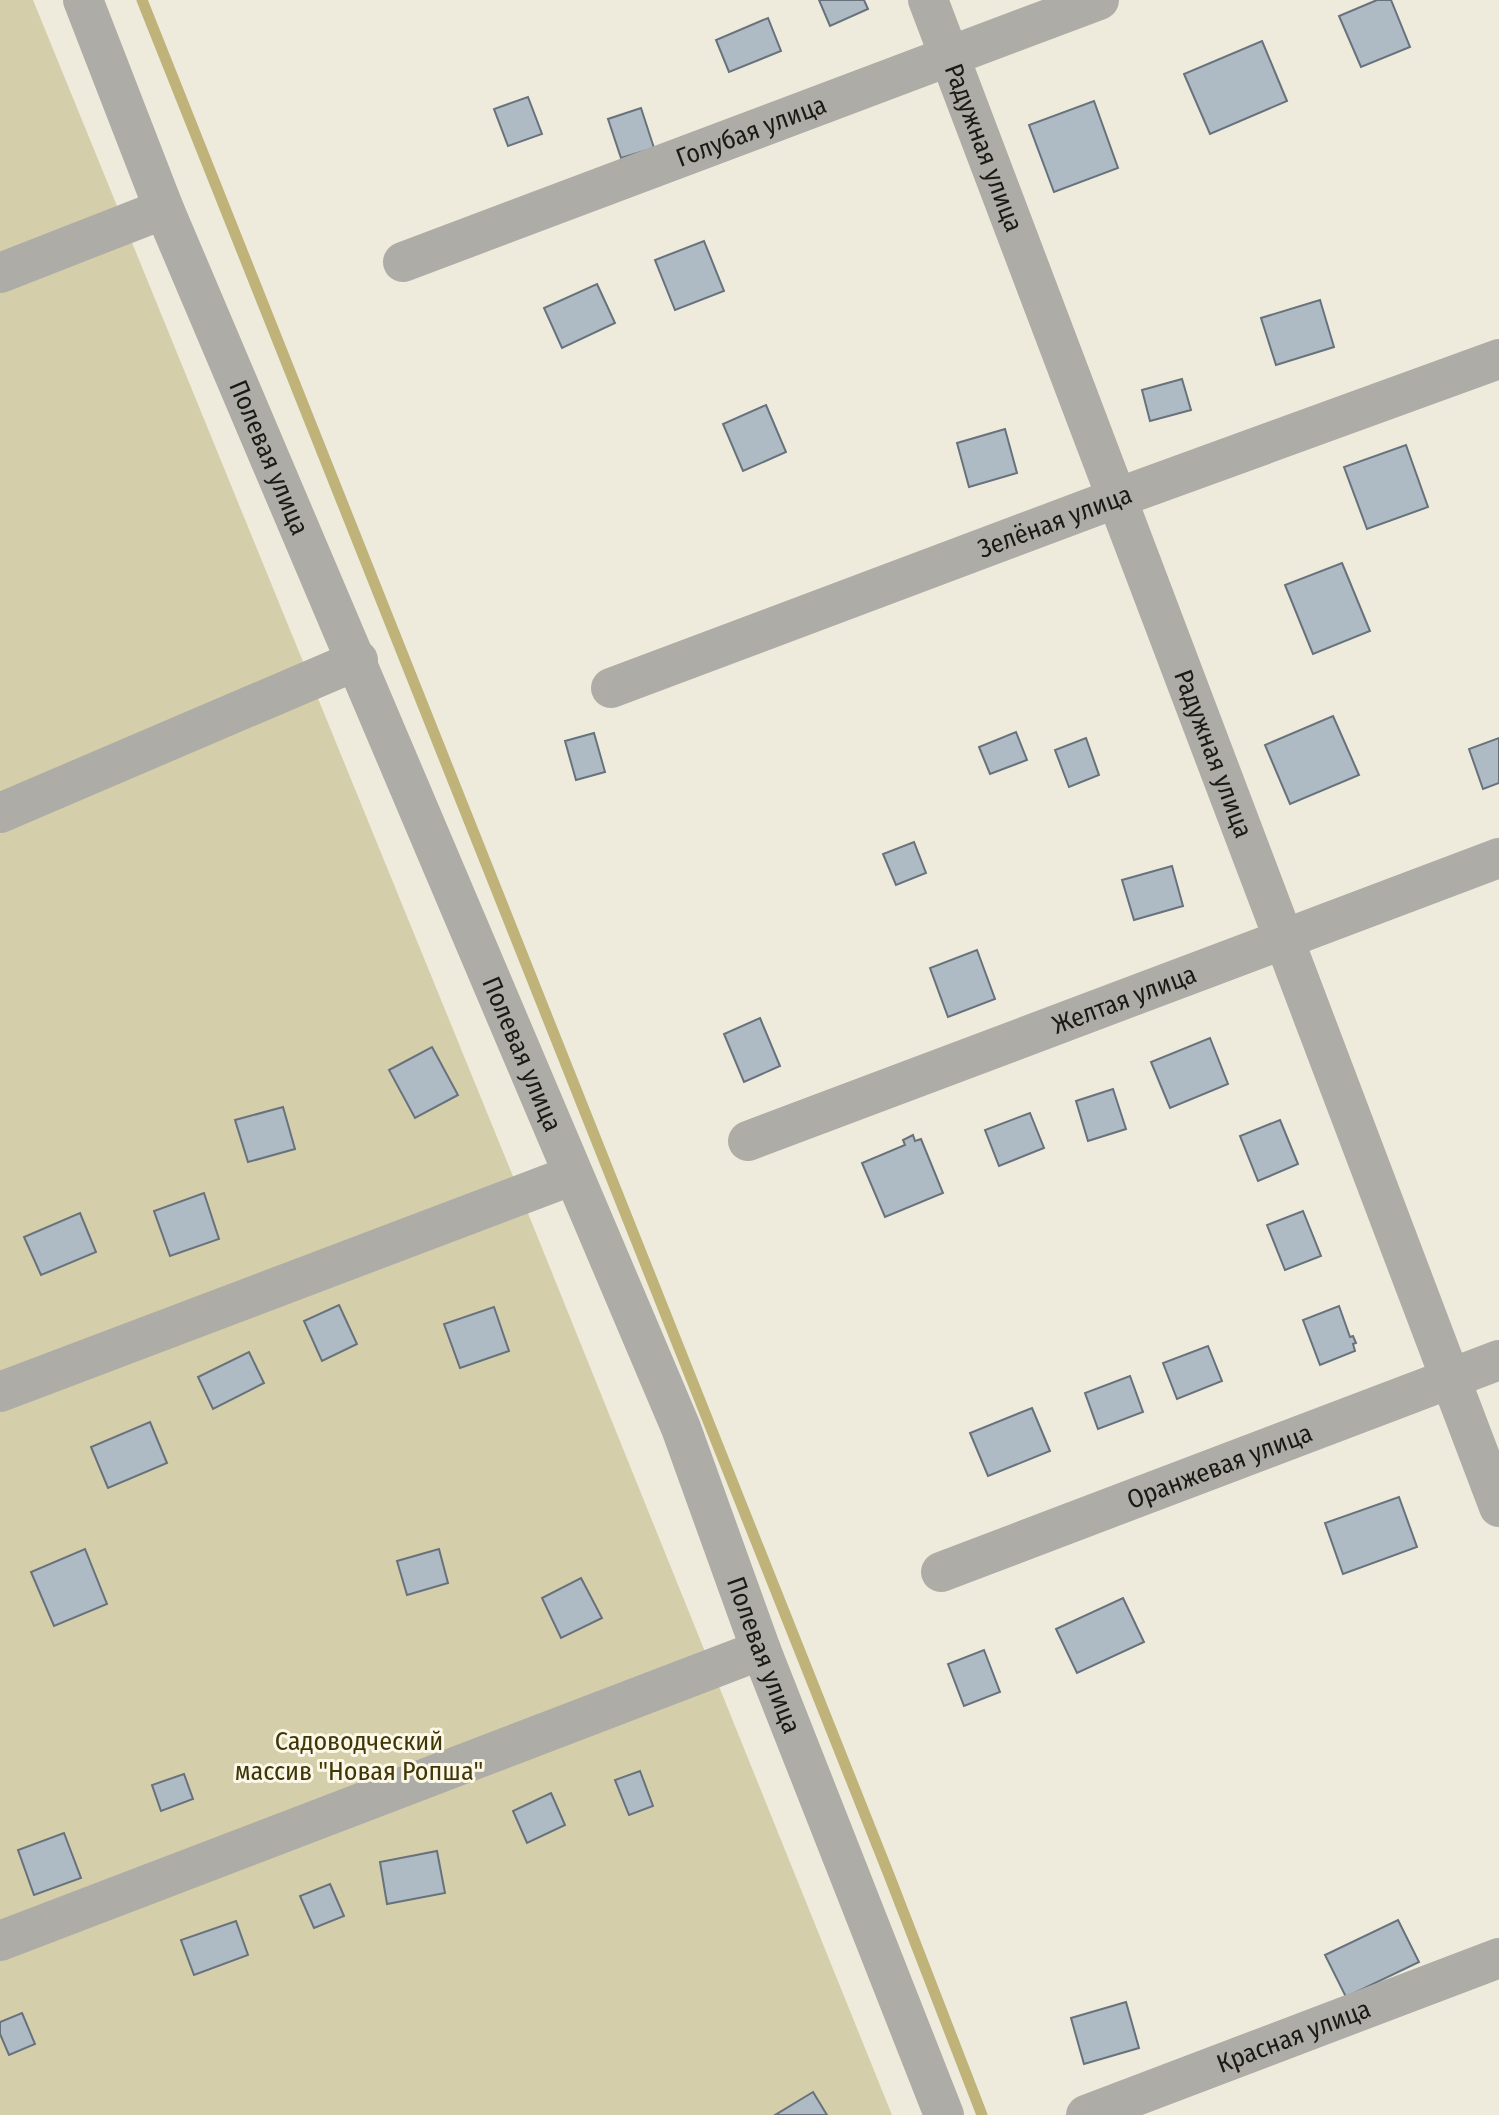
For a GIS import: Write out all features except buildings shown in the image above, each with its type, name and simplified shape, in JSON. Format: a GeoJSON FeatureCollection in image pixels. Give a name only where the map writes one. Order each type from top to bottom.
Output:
{"type":"FeatureCollection","features":[{"type":"Feature","properties":{"kind":"street","name":"Полевая улица"},"geometry":{"type":"LineString","coordinates":[[83,0],[164,209],[358,660],[681,1428],[761,1650],[944,2115]]}},
{"type":"Feature","properties":{"kind":"street","name":"Радужная улица"},"geometry":{"type":"LineString","coordinates":[[928,0],[1499,1507]]}},
{"type":"Feature","properties":{"kind":"street","name":"Голубая улица"},"geometry":{"type":"LineString","coordinates":[[403,262],[1099,0]]}},
{"type":"Feature","properties":{"kind":"street"},"geometry":{"type":"LineString","coordinates":[[0,273],[164,209]]}},
{"type":"Feature","properties":{"kind":"street","name":"Зелёная улица"},"geometry":{"type":"LineString","coordinates":[[611,688],[1499,359]]}},
{"type":"Feature","properties":{"kind":"street"},"geometry":{"type":"LineString","coordinates":[[0,813],[358,660]]}},
{"type":"Feature","properties":{"kind":"street","name":"Желтая улица"},"geometry":{"type":"LineString","coordinates":[[748,1141],[1499,858]]}},
{"type":"Feature","properties":{"kind":"street"},"geometry":{"type":"LineString","coordinates":[[0,1392],[573,1175]]}},
{"type":"Feature","properties":{"kind":"street","name":"Оранжевая улица"},"geometry":{"type":"LineString","coordinates":[[941,1572],[1499,1360]]}},
{"type":"Feature","properties":{"kind":"street"},"geometry":{"type":"LineString","coordinates":[[0,1941],[761,1650]]}},
{"type":"Feature","properties":{"kind":"street","name":"Красная улица"},"geometry":{"type":"LineString","coordinates":[[1086,2115],[1499,1958]]}},
{"type":"Feature","properties":{"kind":"green space","name":"Садоводческий массив \"Новая Ропша\""},"geometry":{"type":"Polygon","coordinates":[[[0,0],[33,0],[892,2115],[0,2115],[0,0]]]}},
{"type":"Feature","properties":{"kind":"waterway"},"geometry":{"type":"LineString","coordinates":[[142,0],[982,2115]]}}]}
